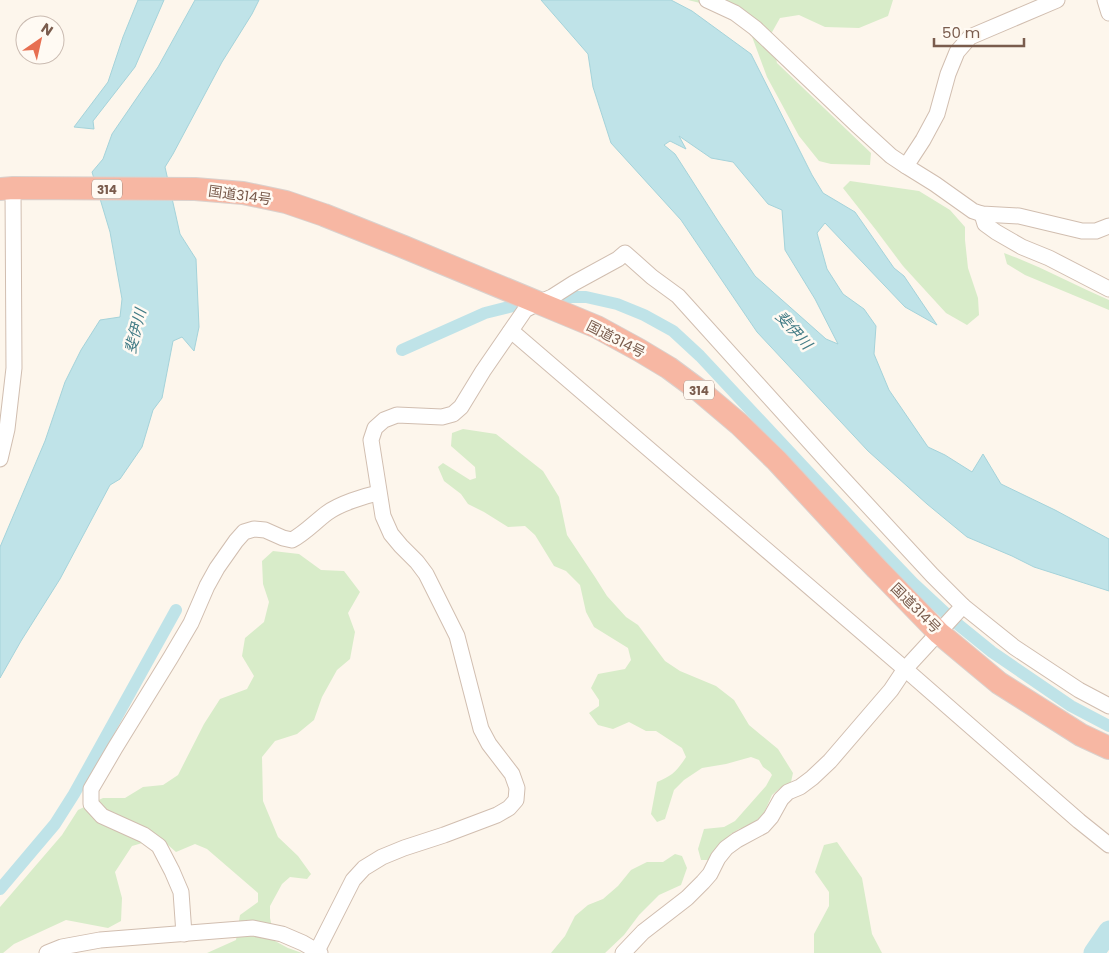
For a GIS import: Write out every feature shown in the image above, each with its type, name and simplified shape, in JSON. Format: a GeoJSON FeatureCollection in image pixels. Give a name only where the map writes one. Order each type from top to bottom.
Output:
{"type":"FeatureCollection","features":[{"type":"Feature","properties":{"kind":"highway","name":"国道314号"},"geometry":{"type":"LineString","coordinates":[[11,188],[196,189],[243,192],[286,202],[324,215],[596,327],[669,368],[739,424],[777,461],[939,633],[999,683],[1081,735],[1109,748]]}},
{"type":"Feature","properties":{"kind":"street"},"geometry":{"type":"LineString","coordinates":[[707,0],[735,13],[755,28],[878,144],[906,166],[973,211],[982,214],[1019,216],[1082,231],[1096,231],[1109,226]]}},
{"type":"Feature","properties":{"kind":"street"},"geometry":{"type":"LineString","coordinates":[[906,166],[923,140],[936,114],[957,52],[970,37],[1057,0]]}},
{"type":"Feature","properties":{"kind":"street"},"geometry":{"type":"LineString","coordinates":[[1105,0],[1109,13]]}},
{"type":"Feature","properties":{"kind":"street"},"geometry":{"type":"LineString","coordinates":[[0,459],[14,368],[11,188]]}},
{"type":"Feature","properties":{"kind":"street"},"geometry":{"type":"LineString","coordinates":[[982,214],[985,224],[996,232],[1022,247],[1049,258],[1109,288]]}},
{"type":"Feature","properties":{"kind":"street"},"geometry":{"type":"LineString","coordinates":[[46,953],[62,947],[100,940],[253,928],[282,934],[318,952],[353,880],[364,868],[404,848],[496,815],[509,808],[516,800],[517,788],[512,774],[489,744],[482,729],[457,636],[426,574],[391,534],[383,516],[371,440],[374,428],[384,420],[397,415],[442,417],[453,414],[461,408],[483,371],[525,310],[552,297],[574,282],[618,259],[625,253],[652,277],[678,296],[868,506],[963,606],[1014,647],[1078,690],[1109,706]]}},
{"type":"Feature","properties":{"kind":"street"},"geometry":{"type":"LineString","coordinates":[[510,332],[516,335],[906,669],[1079,821],[1109,845]]}},
{"type":"Feature","properties":{"kind":"street"},"geometry":{"type":"LineString","coordinates":[[184,934],[181,892],[159,846],[144,834],[102,816],[91,804],[91,789],[172,657],[191,623],[217,568],[244,532],[254,529],[265,530],[292,540],[300,536],[328,512],[378,492]]}},
{"type":"Feature","properties":{"kind":"street"},"geometry":{"type":"LineString","coordinates":[[623,953],[643,932],[687,898],[703,882],[726,848],[764,826],[781,799],[788,792],[800,787],[830,761],[891,690],[906,669],[963,606]]}},
{"type":"Feature","properties":{"kind":"green space"},"geometry":{"type":"Polygon","coordinates":[[[688,0],[893,0],[888,16],[859,28],[825,27],[799,15],[780,18],[771,34],[777,63],[871,153],[870,165],[831,164],[819,161],[799,136],[767,77],[744,15],[723,1],[700,3],[688,0]]]}},
{"type":"Feature","properties":{"kind":"green space"},"geometry":{"type":"Polygon","coordinates":[[[850,181],[919,191],[950,210],[965,227],[968,268],[978,298],[979,315],[967,325],[946,313],[903,266],[843,188],[850,181]]]}},
{"type":"Feature","properties":{"kind":"green space"},"geometry":{"type":"Polygon","coordinates":[[[1004,253],[1109,300],[1109,310],[1025,275],[1007,264],[1004,253]]]}},
{"type":"Feature","properties":{"kind":"green space"},"geometry":{"type":"Polygon","coordinates":[[[463,429],[496,434],[543,471],[559,497],[567,535],[607,596],[626,617],[638,625],[665,661],[680,671],[716,686],[734,700],[749,725],[778,749],[793,773],[791,782],[772,795],[764,813],[752,825],[731,834],[711,860],[701,860],[698,849],[704,829],[724,827],[735,821],[766,786],[772,775],[763,767],[759,760],[751,757],[702,768],[684,780],[674,790],[665,819],[657,822],[651,814],[657,782],[667,778],[680,766],[686,757],[682,748],[656,731],[646,731],[629,722],[613,729],[598,725],[589,713],[599,706],[599,700],[591,688],[598,674],[625,669],[631,660],[628,648],[594,627],[586,612],[580,585],[566,571],[554,566],[535,535],[525,526],[508,527],[468,504],[461,494],[444,481],[438,467],[443,463],[470,480],[476,478],[475,467],[451,446],[452,433],[463,429]]]}},
{"type":"Feature","properties":{"kind":"green space"},"geometry":{"type":"Polygon","coordinates":[[[273,551],[299,554],[321,570],[344,571],[360,592],[348,613],[355,632],[350,659],[337,670],[322,697],[314,720],[297,734],[275,741],[262,757],[263,801],[278,837],[298,856],[311,874],[307,879],[290,877],[282,884],[270,906],[270,918],[275,941],[302,953],[207,953],[236,940],[240,915],[258,902],[258,893],[207,849],[195,844],[176,852],[168,845],[156,839],[132,846],[115,872],[122,898],[121,921],[108,928],[66,920],[14,944],[3,953],[0,953],[0,907],[62,835],[78,810],[103,798],[125,798],[143,787],[163,785],[178,775],[204,724],[220,699],[247,689],[254,676],[242,656],[245,638],[264,622],[269,602],[263,584],[262,561],[273,551]]]}},
{"type":"Feature","properties":{"kind":"green space"},"geometry":{"type":"Polygon","coordinates":[[[837,842],[862,878],[872,934],[882,953],[814,953],[814,934],[829,906],[829,892],[815,872],[824,845],[837,842]]]}},
{"type":"Feature","properties":{"kind":"green space"},"geometry":{"type":"Polygon","coordinates":[[[675,854],[682,856],[687,868],[681,885],[659,895],[639,915],[624,935],[605,953],[551,953],[565,936],[575,916],[588,905],[603,899],[618,886],[631,870],[647,862],[663,862],[675,854]]]}},
{"type":"Feature","properties":{"kind":"water"},"geometry":{"type":"Polygon","coordinates":[[[138,0],[164,0],[135,67],[93,121],[94,129],[74,127],[108,82],[138,0]]]}},
{"type":"Feature","properties":{"kind":"water","name":"斐伊川"},"geometry":{"type":"Polygon","coordinates":[[[195,0],[259,0],[222,62],[165,167],[180,234],[196,259],[199,327],[194,351],[182,337],[173,341],[162,398],[153,410],[142,447],[120,479],[110,485],[60,579],[0,678],[0,547],[45,441],[65,382],[81,350],[100,320],[120,317],[122,299],[110,232],[92,172],[103,159],[112,134],[158,67],[195,0]]]}},
{"type":"Feature","properties":{"kind":"water","name":"斐伊川"},"geometry":{"type":"Polygon","coordinates":[[[541,0],[671,0],[692,11],[751,54],[823,193],[855,212],[894,268],[904,276],[937,325],[905,307],[825,223],[817,233],[827,269],[843,294],[864,309],[876,326],[874,354],[889,390],[928,447],[972,472],[983,454],[1001,484],[1109,539],[1109,591],[1034,567],[967,537],[868,451],[757,332],[681,220],[611,143],[593,87],[588,54],[541,0]],[[679,136],[686,149],[670,141],[664,145],[675,154],[755,276],[826,339],[838,344],[815,299],[785,250],[782,210],[768,204],[733,162],[711,158],[679,136]]]}},
{"type":"Feature","properties":{"kind":"waterway"},"geometry":{"type":"LineString","coordinates":[[563,297],[586,297],[617,304],[644,315],[673,331],[700,356],[913,583],[955,622],[992,652],[1071,706],[1109,726]]}},
{"type":"Feature","properties":{"kind":"waterway"},"geometry":{"type":"LineString","coordinates":[[402,350],[485,313],[513,306]]}},
{"type":"Feature","properties":{"kind":"waterway"},"geometry":{"type":"LineString","coordinates":[[0,889],[55,824],[74,794],[176,610]]}},
{"type":"Feature","properties":{"kind":"waterway"},"geometry":{"type":"LineString","coordinates":[[1094,953],[1109,931]]}}]}
